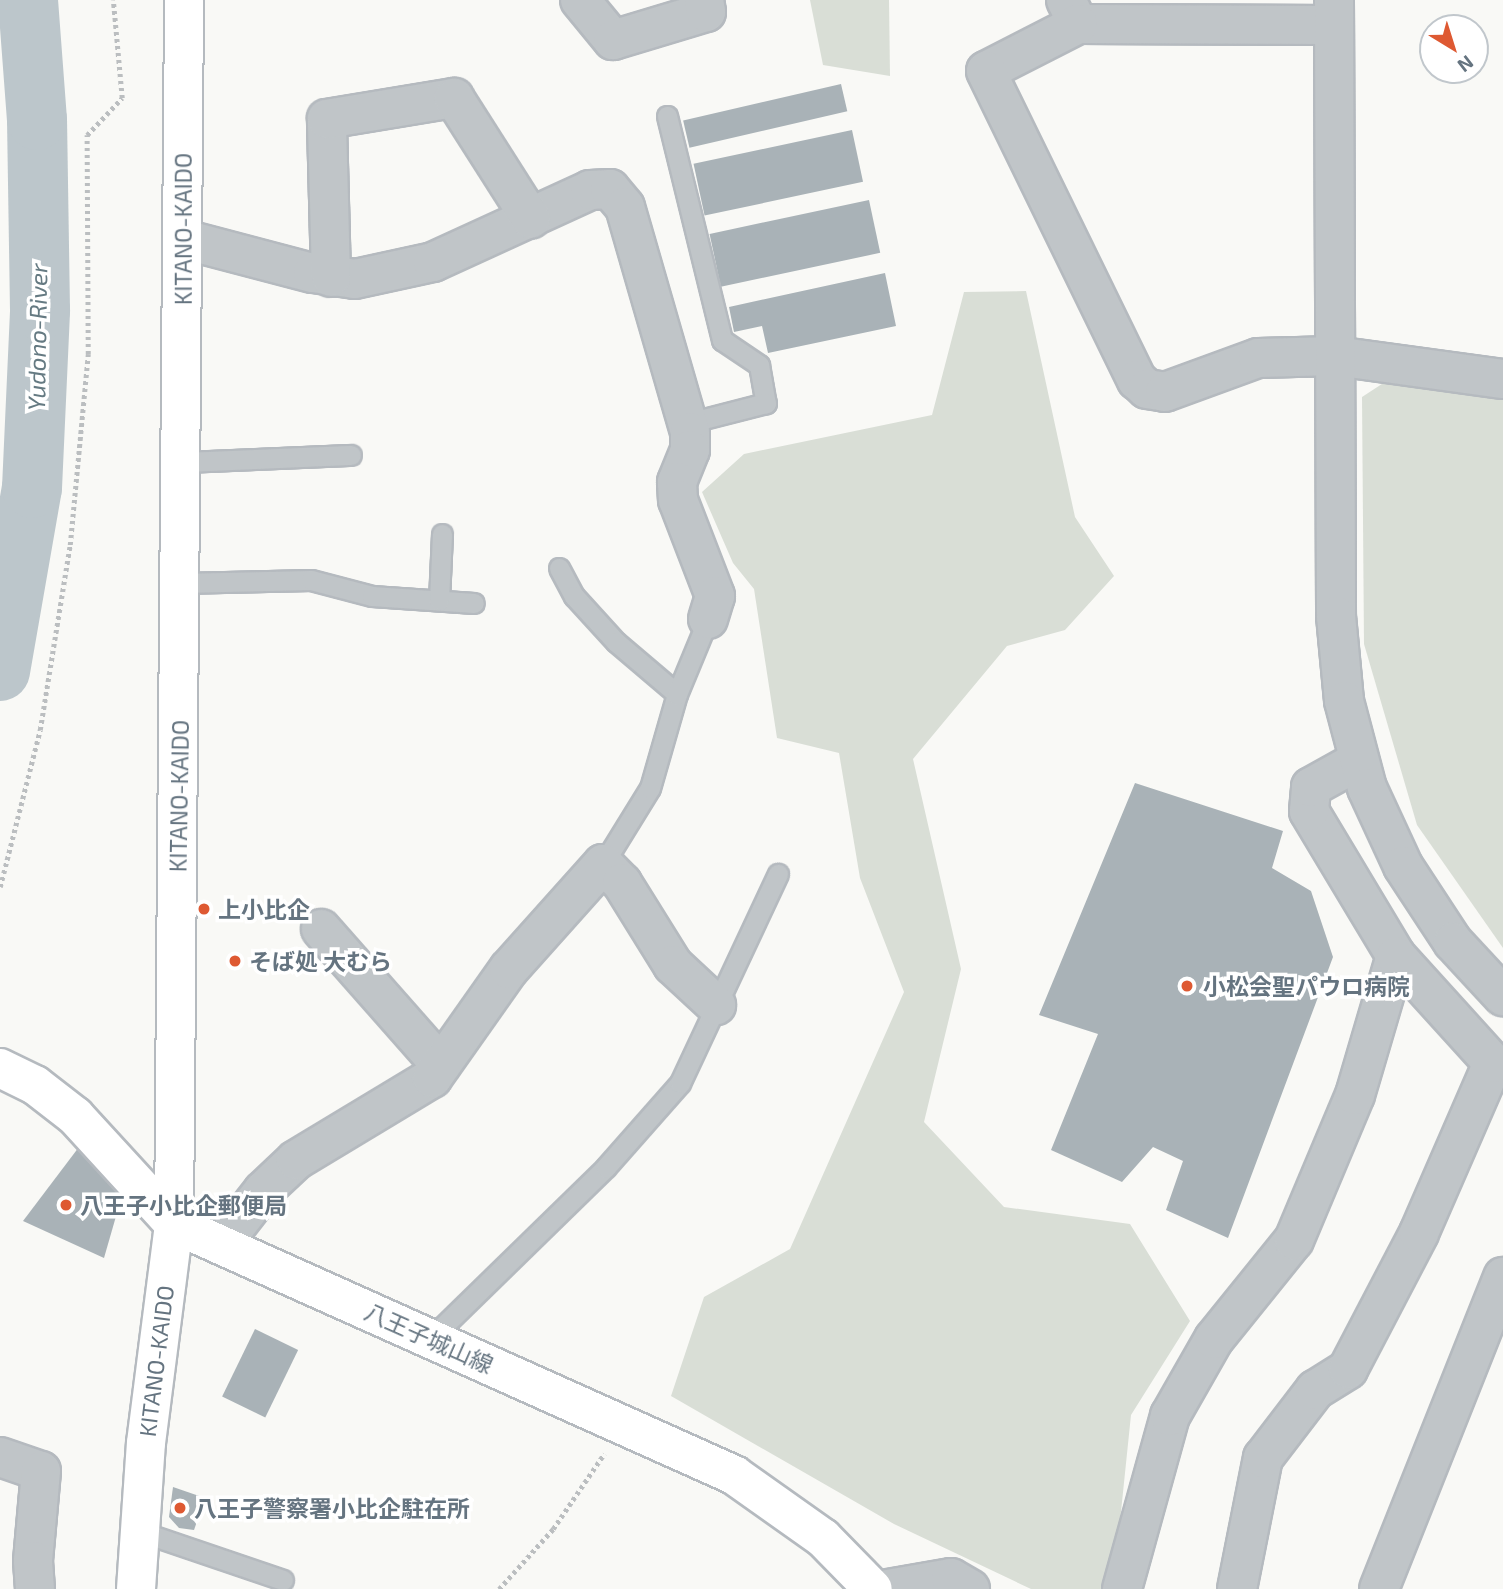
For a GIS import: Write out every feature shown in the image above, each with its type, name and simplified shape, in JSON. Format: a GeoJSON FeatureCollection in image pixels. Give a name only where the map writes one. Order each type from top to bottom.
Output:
{"type":"FeatureCollection","features":[{"type":"Feature","properties":{"kind":"main road","name":"KITANO-KAIDO"},"geometry":{"type":"LineString","coordinates":[[136,1589],[155,1358],[174,1224],[183,462],[184,0]]}},
{"type":"Feature","properties":{"kind":"main road","name":"八王子城山線"},"geometry":{"type":"LineString","coordinates":[[0,1068],[34,1084],[75,1116],[174,1224],[734,1475],[783,1506],[869,1586]]}},
{"type":"Feature","properties":{"kind":"street"},"geometry":{"type":"LineString","coordinates":[[580,0],[612,40],[706,12],[704,0]]}},
{"type":"Feature","properties":{"kind":"street"},"geometry":{"type":"LineString","coordinates":[[1503,379],[1335,356],[1258,358],[1165,392],[1147,389],[1137,380],[986,71],[1072,12],[1334,12],[1335,356],[1337,630],[1344,701],[1358,761],[1377,814],[1417,891],[1453,942],[1503,996]]}},
{"type":"Feature","properties":{"kind":"street"},"geometry":{"type":"LineString","coordinates":[[331,277],[327,119],[454,97],[531,219]]}},
{"type":"Feature","properties":{"kind":"street"},"geometry":{"type":"LineString","coordinates":[[183,239],[331,277],[355,279],[433,262],[590,190],[610,190],[625,207],[688,423],[690,450],[677,482],[678,500],[715,596],[708,619]]}},
{"type":"Feature","properties":{"kind":"street"},"geometry":{"type":"LineString","coordinates":[[1237,1589],[1264,1458],[1315,1390],[1349,1369],[1419,1233],[1493,1063],[1396,956],[1309,811],[1311,787],[1358,761]]}},
{"type":"Feature","properties":{"kind":"street"},"geometry":{"type":"LineString","coordinates":[[221,1245],[263,1191],[296,1160],[432,1079],[516,959],[603,864],[622,883],[674,965],[716,1005]]}},
{"type":"Feature","properties":{"kind":"street"},"geometry":{"type":"LineString","coordinates":[[321,929],[441,1065]]}},
{"type":"Feature","properties":{"kind":"street"},"geometry":{"type":"LineString","coordinates":[[1122,1589],[1170,1416],[1214,1339],[1294,1240],[1355,1095],[1396,956]]}},
{"type":"Feature","properties":{"kind":"street"},"geometry":{"type":"LineString","coordinates":[[1379,1589],[1503,1277]]}},
{"type":"Feature","properties":{"kind":"street"},"geometry":{"type":"LineString","coordinates":[[0,1457],[41,1471],[33,1562],[35,1589]]}},
{"type":"Feature","properties":{"kind":"street"},"geometry":{"type":"LineString","coordinates":[[869,1586],[951,1578],[971,1589]]}},
{"type":"Feature","properties":{"kind":"lane"},"geometry":{"type":"LineString","coordinates":[[667,116],[722,340],[760,365],[766,403],[688,423]]}},
{"type":"Feature","properties":{"kind":"lane"},"geometry":{"type":"LineString","coordinates":[[183,462],[351,455]]}},
{"type":"Feature","properties":{"kind":"lane"},"geometry":{"type":"LineString","coordinates":[[439,600],[442,534]]}},
{"type":"Feature","properties":{"kind":"lane"},"geometry":{"type":"LineString","coordinates":[[559,568],[575,596],[615,642],[677,694]]}},
{"type":"Feature","properties":{"kind":"lane"},"geometry":{"type":"LineString","coordinates":[[181,583],[311,580],[372,596],[474,603]]}},
{"type":"Feature","properties":{"kind":"lane"},"geometry":{"type":"LineString","coordinates":[[603,864],[650,788],[677,694],[708,619]]}},
{"type":"Feature","properties":{"kind":"lane"},"geometry":{"type":"LineString","coordinates":[[430,1339],[606,1167],[680,1083],[778,874]]}},
{"type":"Feature","properties":{"kind":"lane"},"geometry":{"type":"LineString","coordinates":[[139,1531],[283,1580]]}},
{"type":"Feature","properties":{"kind":"path"},"geometry":{"type":"LineString","coordinates":[[0,887],[40,730],[70,545],[88,354],[87,135],[121,97],[113,0]]}},
{"type":"Feature","properties":{"kind":"path"},"geometry":{"type":"LineString","coordinates":[[499,1589],[553,1529],[625,1424]]}},
{"type":"Feature","properties":{"kind":"shaded area"},"geometry":{"type":"Polygon","coordinates":[[[810,0],[889,0],[890,76],[823,65],[810,0]]]}},
{"type":"Feature","properties":{"kind":"shaded area"},"geometry":{"type":"Polygon","coordinates":[[[1026,291],[1075,517],[1114,576],[1065,630],[1007,646],[913,759],[961,969],[924,1122],[1004,1207],[1130,1224],[1190,1321],[1131,1415],[1113,1589],[1031,1589],[894,1524],[671,1396],[704,1297],[790,1249],[904,992],[860,878],[839,753],[777,738],[754,589],[733,563],[702,492],[744,454],[932,415],[964,292],[1026,291]]]}},
{"type":"Feature","properties":{"kind":"shaded area"},"geometry":{"type":"Polygon","coordinates":[[[1385,382],[1503,399],[1503,948],[1417,825],[1364,644],[1362,397],[1385,382]]]}},
{"type":"Feature","properties":{"kind":"building"},"geometry":{"type":"Polygon","coordinates":[[[841,84],[847,111],[689,148],[683,120],[841,84]]]}},
{"type":"Feature","properties":{"kind":"building"},"geometry":{"type":"Polygon","coordinates":[[[852,130],[863,182],[705,216],[694,164],[852,130]]]}},
{"type":"Feature","properties":{"kind":"building"},"geometry":{"type":"Polygon","coordinates":[[[869,200],[880,253],[721,287],[710,234],[869,200]]]}},
{"type":"Feature","properties":{"kind":"building"},"geometry":{"type":"Polygon","coordinates":[[[885,273],[896,326],[768,353],[762,326],[734,332],[729,307],[885,273]]]}},
{"type":"Feature","properties":{"kind":"building","name":"小松会聖パウロ病院"},"geometry":{"type":"Polygon","coordinates":[[[1135,783],[1283,831],[1272,868],[1311,891],[1333,957],[1228,1238],[1166,1210],[1183,1161],[1153,1147],[1122,1182],[1051,1150],[1098,1034],[1039,1015],[1135,783]]]}},
{"type":"Feature","properties":{"kind":"building"},"geometry":{"type":"Polygon","coordinates":[[[82,1143],[123,1192],[104,1258],[23,1221],[82,1143]]]}},
{"type":"Feature","properties":{"kind":"building"},"geometry":{"type":"Polygon","coordinates":[[[255,1329],[298,1350],[265,1417],[222,1396],[255,1329]]]}},
{"type":"Feature","properties":{"kind":"building"},"geometry":{"type":"Polygon","coordinates":[[[173,1487],[205,1498],[194,1530],[179,1528],[169,1517],[173,1487]]]}},
{"type":"Feature","properties":{"kind":"waterway","name":"Yudono-River"},"geometry":{"type":"LineString","coordinates":[[0,671],[32,488],[40,310],[37,120],[28,0]]}},
{"type":"Feature","properties":{"kind":"place","name":"上小比企"},"geometry":{"type":"Point","coordinates":[204,909]}},
{"type":"Feature","properties":{"kind":"place","name":"そば処 大むら"},"geometry":{"type":"Point","coordinates":[235,961]}},
{"type":"Feature","properties":{"kind":"place","name":"小松会聖パウロ病院"},"geometry":{"type":"Point","coordinates":[1187,986]}},
{"type":"Feature","properties":{"kind":"place","name":"八王子小比企郵便局"},"geometry":{"type":"Point","coordinates":[66,1205]}},
{"type":"Feature","properties":{"kind":"place","name":"八王子警察署小比企駐在所"},"geometry":{"type":"Point","coordinates":[180,1508]}}]}
